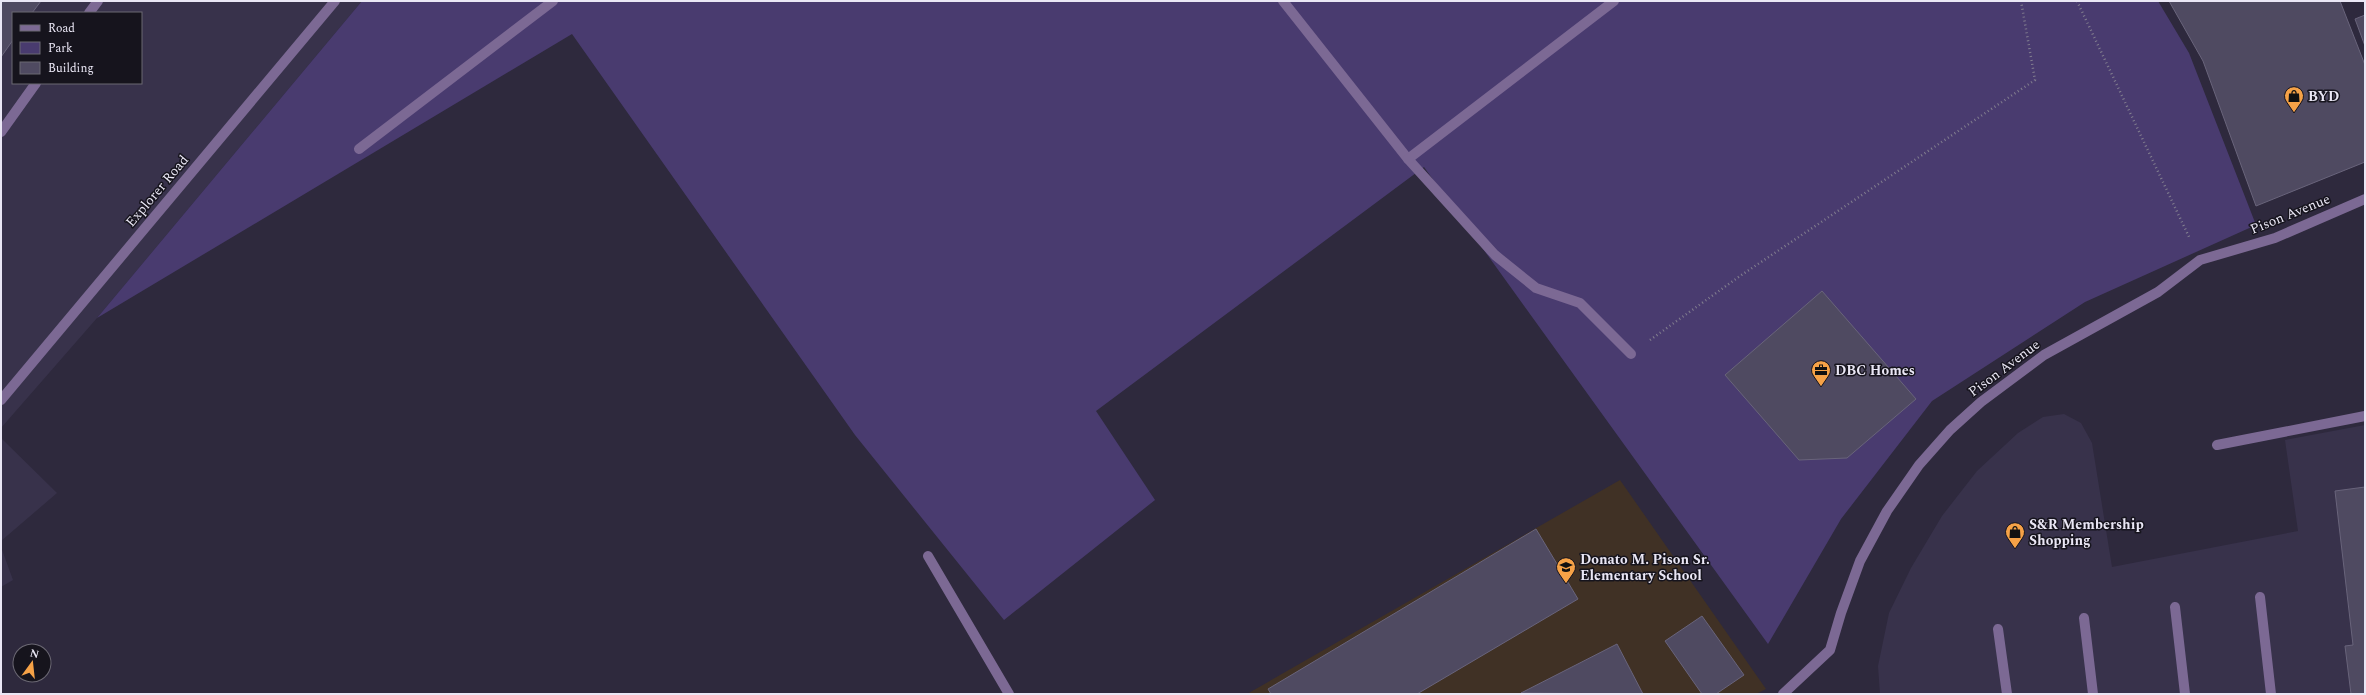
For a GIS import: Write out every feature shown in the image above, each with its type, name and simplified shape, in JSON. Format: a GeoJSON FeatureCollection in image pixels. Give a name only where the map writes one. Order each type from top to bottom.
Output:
{"type":"FeatureCollection","features":[{"type":"Feature","properties":{"kind":"street"},"geometry":{"type":"LineString","coordinates":[[90,12],[98,1]]}},
{"type":"Feature","properties":{"kind":"street","name":"Explorer Road"},"geometry":{"type":"LineString","coordinates":[[1,400],[335,1]]}},
{"type":"Feature","properties":{"kind":"street"},"geometry":{"type":"LineString","coordinates":[[359,149],[553,1]]}},
{"type":"Feature","properties":{"kind":"street"},"geometry":{"type":"LineString","coordinates":[[1283,1],[1408,159],[1495,255],[1536,288],[1580,303],[1631,354]]}},
{"type":"Feature","properties":{"kind":"street"},"geometry":{"type":"LineString","coordinates":[[1408,159],[1614,1]]}},
{"type":"Feature","properties":{"kind":"street"},"geometry":{"type":"LineString","coordinates":[[1,132],[35,84]]}},
{"type":"Feature","properties":{"kind":"street","name":"Pison Avenue"},"geometry":{"type":"LineString","coordinates":[[1783,694],[1830,650],[1840,613],[1864,554],[1887,511],[1919,465],[1950,430],[1982,402],[2044,354],[2158,292],[2200,260],[2275,238],[2365,198]]}},
{"type":"Feature","properties":{"kind":"street"},"geometry":{"type":"LineString","coordinates":[[2217,445],[2365,416]]}},
{"type":"Feature","properties":{"kind":"street"},"geometry":{"type":"LineString","coordinates":[[928,556],[1008,694]]}},
{"type":"Feature","properties":{"kind":"street"},"geometry":{"type":"LineString","coordinates":[[2260,597],[2272,694]]}},
{"type":"Feature","properties":{"kind":"street"},"geometry":{"type":"LineString","coordinates":[[2175,607],[2185,694]]}},
{"type":"Feature","properties":{"kind":"street"},"geometry":{"type":"LineString","coordinates":[[2084,618],[2093,694]]}},
{"type":"Feature","properties":{"kind":"street"},"geometry":{"type":"LineString","coordinates":[[1998,629],[2007,694]]}},
{"type":"Feature","properties":{"kind":"path"},"geometry":{"type":"LineString","coordinates":[[1631,354],[1740,276],[2035,80],[2021,1]]}},
{"type":"Feature","properties":{"kind":"path"},"geometry":{"type":"LineString","coordinates":[[2077,1],[2200,260]]}},
{"type":"Feature","properties":{"kind":"shaded area"},"geometry":{"type":"Polygon","coordinates":[[[1,1],[362,1],[97,318],[1,428],[1,1]]]}},
{"type":"Feature","properties":{"kind":"shaded area","name":"S&R Membership Shopping"},"geometry":{"type":"Polygon","coordinates":[[[2064,414],[2081,423],[2092,443],[2112,567],[2298,531],[2285,440],[2365,425],[2365,694],[1880,694],[1878,666],[1889,613],[1911,568],[1942,516],[1977,471],[2018,433],[2043,417],[2064,414]]]}},
{"type":"Feature","properties":{"kind":"shaded area"},"geometry":{"type":"Polygon","coordinates":[[[1,438],[57,493],[1,541],[1,438]]]}},
{"type":"Feature","properties":{"kind":"shaded area","name":"Donato M. Pison Sr. Elementary School"},"geometry":{"type":"Polygon","coordinates":[[[1620,480],[1766,689],[1756,694],[1247,694],[1620,480]]]}},
{"type":"Feature","properties":{"kind":"shaded area"},"geometry":{"type":"Polygon","coordinates":[[[1,547],[13,580],[1,587],[1,547]]]}},
{"type":"Feature","properties":{"kind":"green space"},"geometry":{"type":"Polygon","coordinates":[[[362,1],[2158,1],[2189,53],[2256,225],[2085,302],[1932,401],[1841,519],[1768,644],[1424,167],[1096,411],[1155,500],[1004,620],[855,435],[572,34],[97,318],[362,1]]]}},
{"type":"Feature","properties":{"kind":"building"},"geometry":{"type":"Polygon","coordinates":[[[1,1],[41,1],[33,12],[12,12],[12,41],[1,57],[1,1]]]}},
{"type":"Feature","properties":{"kind":"building","name":"BYD"},"geometry":{"type":"Polygon","coordinates":[[[2169,1],[2340,1],[2365,65],[2365,162],[2256,206],[2203,61],[2169,1]]]}},
{"type":"Feature","properties":{"kind":"building"},"geometry":{"type":"Polygon","coordinates":[[[2365,15],[2365,46],[2355,19],[2365,15]]]}},
{"type":"Feature","properties":{"kind":"building","name":"DBC Homes"},"geometry":{"type":"Polygon","coordinates":[[[1822,291],[1916,399],[1847,458],[1799,460],[1725,375],[1822,291]]]}},
{"type":"Feature","properties":{"kind":"building"},"geometry":{"type":"Polygon","coordinates":[[[2365,487],[2365,694],[2351,694],[2345,646],[2353,645],[2335,491],[2365,487]]]}},
{"type":"Feature","properties":{"kind":"building"},"geometry":{"type":"Polygon","coordinates":[[[1536,529],[1578,599],[1417,694],[1271,694],[1268,689],[1536,529]]]}},
{"type":"Feature","properties":{"kind":"building"},"geometry":{"type":"Polygon","coordinates":[[[1702,616],[1744,675],[1716,694],[1702,694],[1665,641],[1702,616]]]}},
{"type":"Feature","properties":{"kind":"building"},"geometry":{"type":"Polygon","coordinates":[[[1617,644],[1643,694],[1521,693],[1617,644]]]}},
{"type":"Feature","properties":{"kind":"place","name":"BYD"},"geometry":{"type":"Point","coordinates":[2294,113]}},
{"type":"Feature","properties":{"kind":"place","name":"DBC Homes"},"geometry":{"type":"Point","coordinates":[1821,387]}},
{"type":"Feature","properties":{"kind":"place","name":"S&R Membership Shopping"},"geometry":{"type":"Point","coordinates":[2015,549]}},
{"type":"Feature","properties":{"kind":"place","name":"Donato M. Pison Sr. Elementary School"},"geometry":{"type":"Point","coordinates":[1566,584]}}]}
